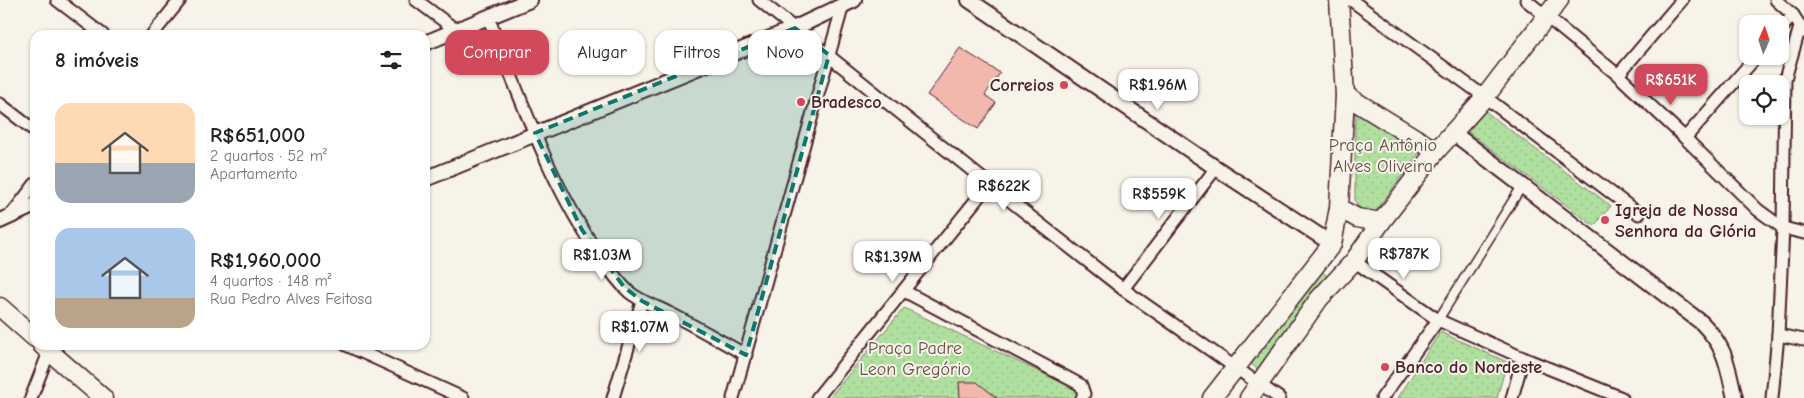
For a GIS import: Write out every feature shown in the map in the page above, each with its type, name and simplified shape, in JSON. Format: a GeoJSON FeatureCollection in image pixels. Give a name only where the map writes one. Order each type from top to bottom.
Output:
{"type":"FeatureCollection","features":[{"type":"Feature","properties":{"kind":"main road"},"geometry":{"type":"LineString","coordinates":[[1212,398],[1332,244],[1339,208],[1345,95],[1339,0]]}},
{"type":"Feature","properties":{"kind":"main road"},"geometry":{"type":"LineString","coordinates":[[1254,391],[1320,300],[1354,261],[1436,150],[1485,97],[1559,0]]}},
{"type":"Feature","properties":{"kind":"main road"},"geometry":{"type":"LineString","coordinates":[[1345,95],[1436,150]]}},
{"type":"Feature","properties":{"kind":"main road"},"geometry":{"type":"LineString","coordinates":[[1339,208],[1357,218],[1381,222]]}},
{"type":"Feature","properties":{"kind":"main road"},"geometry":{"type":"LineString","coordinates":[[0,307],[30,334]]}},
{"type":"Feature","properties":{"kind":"main road"},"geometry":{"type":"LineString","coordinates":[[47,350],[103,398]]}},
{"type":"Feature","properties":{"kind":"street"},"geometry":{"type":"LineString","coordinates":[[57,0],[96,30]]}},
{"type":"Feature","properties":{"kind":"street"},"geometry":{"type":"LineString","coordinates":[[156,30],[180,0]]}},
{"type":"Feature","properties":{"kind":"street"},"geometry":{"type":"LineString","coordinates":[[416,0],[456,30],[530,0]]}},
{"type":"Feature","properties":{"kind":"street"},"geometry":{"type":"LineString","coordinates":[[759,0],[989,184],[1123,288],[1235,368],[1254,391],[1279,398]]}},
{"type":"Feature","properties":{"kind":"street"},"geometry":{"type":"LineString","coordinates":[[969,0],[1216,168],[1332,244]]}},
{"type":"Feature","properties":{"kind":"street"},"geometry":{"type":"LineString","coordinates":[[1351,0],[1485,97],[1639,214]]}},
{"type":"Feature","properties":{"kind":"street"},"geometry":{"type":"LineString","coordinates":[[1526,0],[1618,75],[1758,210],[1783,228],[1804,233]]}},
{"type":"Feature","properties":{"kind":"street"},"geometry":{"type":"LineString","coordinates":[[1618,75],[1682,0]]}},
{"type":"Feature","properties":{"kind":"street"},"geometry":{"type":"LineString","coordinates":[[1772,398],[1778,335],[1783,228],[1785,80],[1802,30],[1793,15],[1776,0]]}},
{"type":"Feature","properties":{"kind":"street"},"geometry":{"type":"LineString","coordinates":[[430,177],[795,28],[848,2]]}},
{"type":"Feature","properties":{"kind":"street"},"geometry":{"type":"LineString","coordinates":[[733,398],[829,55],[848,2]]}},
{"type":"Feature","properties":{"kind":"street"},"geometry":{"type":"LineString","coordinates":[[1789,20],[1793,15]]}},
{"type":"Feature","properties":{"kind":"street"},"geometry":{"type":"LineString","coordinates":[[488,18],[535,133],[572,213],[620,283],[642,301],[670,313],[746,355]]}},
{"type":"Feature","properties":{"kind":"street"},"geometry":{"type":"LineString","coordinates":[[430,41],[445,35]]}},
{"type":"Feature","properties":{"kind":"street"},"geometry":{"type":"LineString","coordinates":[[1685,138],[1749,65]]}},
{"type":"Feature","properties":{"kind":"street"},"geometry":{"type":"LineString","coordinates":[[0,104],[30,127]]}},
{"type":"Feature","properties":{"kind":"street"},"geometry":{"type":"LineString","coordinates":[[1452,132],[1702,324],[1722,348],[1735,398]]}},
{"type":"Feature","properties":{"kind":"street"},"geometry":{"type":"LineString","coordinates":[[1123,288],[1216,168]]}},
{"type":"Feature","properties":{"kind":"street"},"geometry":{"type":"LineString","coordinates":[[817,398],[989,184]]}},
{"type":"Feature","properties":{"kind":"street"},"geometry":{"type":"LineString","coordinates":[[1382,398],[1438,320],[1522,186]]}},
{"type":"Feature","properties":{"kind":"street"},"geometry":{"type":"LineString","coordinates":[[5,218],[30,190]]}},
{"type":"Feature","properties":{"kind":"street"},"geometry":{"type":"LineString","coordinates":[[5,218],[30,207]]}},
{"type":"Feature","properties":{"kind":"street"},"geometry":{"type":"LineString","coordinates":[[1354,261],[1438,320],[1523,358],[1622,398]]}},
{"type":"Feature","properties":{"kind":"street"},"geometry":{"type":"LineString","coordinates":[[904,291],[1081,385],[1084,394],[1082,398]]}},
{"type":"Feature","properties":{"kind":"street"},"geometry":{"type":"LineString","coordinates":[[613,398],[642,301]]}},
{"type":"Feature","properties":{"kind":"street"},"geometry":{"type":"LineString","coordinates":[[1778,335],[1804,340]]}},
{"type":"Feature","properties":{"kind":"street"},"geometry":{"type":"LineString","coordinates":[[31,398],[46,350]]}},
{"type":"Feature","properties":{"kind":"street"},"geometry":{"type":"LineString","coordinates":[[357,350],[463,398]]}},
{"type":"Feature","properties":{"kind":"street"},"geometry":{"type":"LineString","coordinates":[[1512,398],[1523,358]]}},
{"type":"Feature","properties":{"kind":"highlighted area"},"geometry":{"type":"Polygon","coordinates":[[[795,28],[829,55],[746,355],[642,301],[624,287],[582,230],[535,133],[795,28]]]}},
{"type":"Feature","properties":{"kind":"green space","name":"Praça Antônio Alves Oliveira"},"geometry":{"type":"Polygon","coordinates":[[[1360,111],[1415,143],[1419,153],[1375,212],[1367,213],[1355,201],[1355,112],[1360,111]]]}},
{"type":"Feature","properties":{"kind":"green space"},"geometry":{"type":"Polygon","coordinates":[[[1485,111],[1611,206],[1594,226],[1468,132],[1485,111]]]}},
{"type":"Feature","properties":{"kind":"green space"},"geometry":{"type":"Polygon","coordinates":[[[1321,271],[1332,280],[1257,369],[1249,362],[1321,271]]]}},
{"type":"Feature","properties":{"kind":"green space","name":"Praça Padre Leon Gregório"},"geometry":{"type":"Polygon","coordinates":[[[904,308],[1076,389],[1078,394],[1075,398],[829,398],[904,308]]]}},
{"type":"Feature","properties":{"kind":"green space"},"geometry":{"type":"Polygon","coordinates":[[[1440,332],[1507,362],[1497,398],[1398,398],[1440,332]]]}},
{"type":"Feature","properties":{"kind":"building"},"geometry":{"type":"Polygon","coordinates":[[[960,48],[1000,73],[985,95],[996,103],[978,129],[927,95],[960,48]]]}},
{"type":"Feature","properties":{"kind":"building"},"geometry":{"type":"Polygon","coordinates":[[[959,382],[977,382],[997,398],[960,398],[959,382]]]}},
{"type":"Feature","properties":{"kind":"place","name":"Correios"},"geometry":{"type":"Point","coordinates":[1064,85]}},
{"type":"Feature","properties":{"kind":"place","name":"Bradesco"},"geometry":{"type":"Point","coordinates":[801,102]}},
{"type":"Feature","properties":{"kind":"place","name":"Igreja de Nossa Senhora da Glória"},"geometry":{"type":"Point","coordinates":[1605,220]}},
{"type":"Feature","properties":{"kind":"place","name":"Banco do Nordeste"},"geometry":{"type":"Point","coordinates":[1385,367]}}]}
